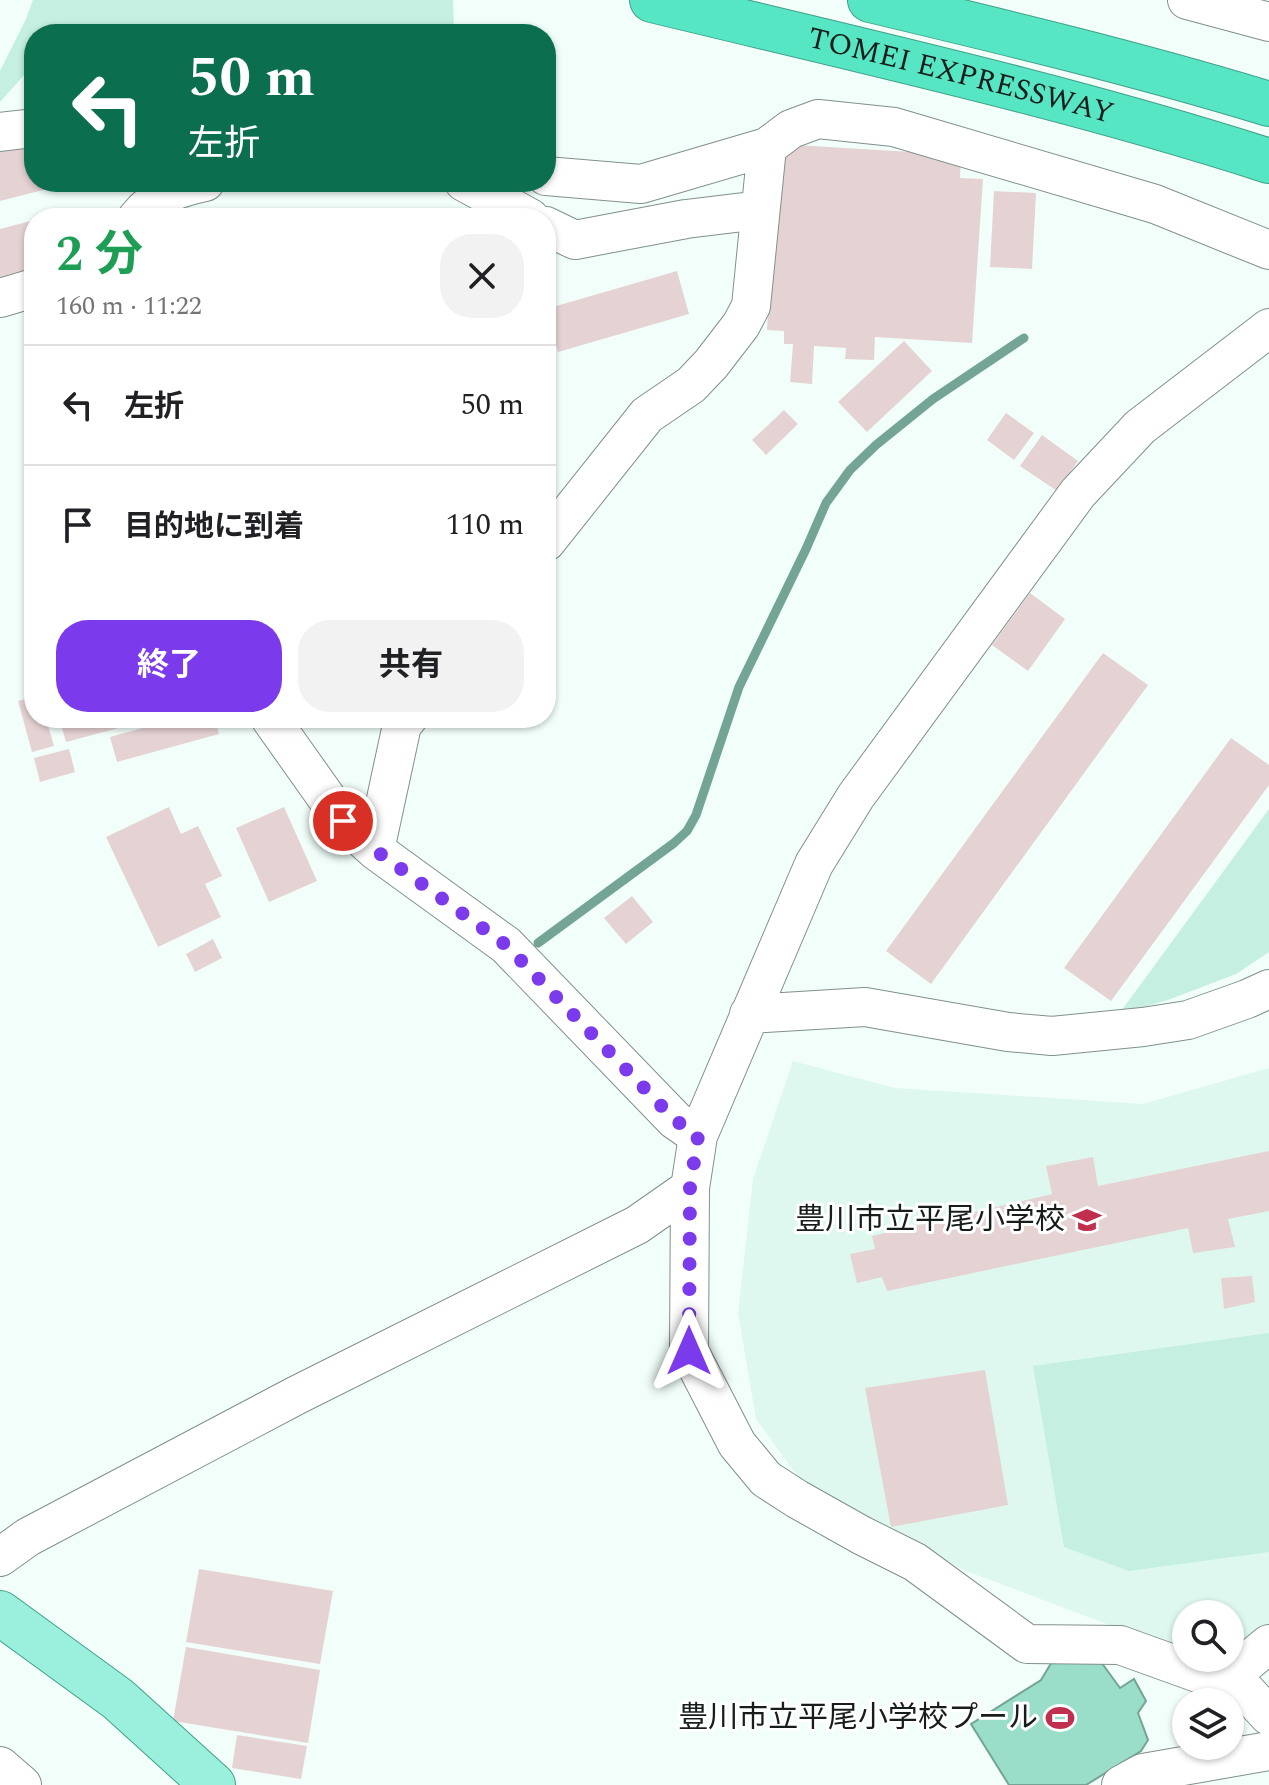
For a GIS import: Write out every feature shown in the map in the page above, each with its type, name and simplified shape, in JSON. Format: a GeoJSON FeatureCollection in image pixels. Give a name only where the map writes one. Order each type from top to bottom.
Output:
{"type":"FeatureCollection","features":[{"type":"Feature","properties":{"kind":"highway","name":"TOMEI EXPRESSWAY"},"geometry":{"type":"LineString","coordinates":[[652,0],[972,78],[1269,161]]}},
{"type":"Feature","properties":{"kind":"highway","name":"TOMEI EXPRESSWAY"},"geometry":{"type":"LineString","coordinates":[[870,0],[1269,104]]}},
{"type":"Feature","properties":{"kind":"main road"},"geometry":{"type":"LineString","coordinates":[[0,1613],[118,1699],[213,1785]]}},
{"type":"Feature","properties":{"kind":"street"},"geometry":{"type":"LineString","coordinates":[[1187,0],[1269,22]]}},
{"type":"Feature","properties":{"kind":"street"},"geometry":{"type":"LineString","coordinates":[[556,177],[641,184],[767,147],[791,129],[818,119],[894,127],[1155,204],[1269,250]]}},
{"type":"Feature","properties":{"kind":"street"},"geometry":{"type":"LineString","coordinates":[[0,132],[24,129]]}},
{"type":"Feature","properties":{"kind":"street"},"geometry":{"type":"LineString","coordinates":[[556,529],[647,415],[691,385],[741,325],[751,306],[767,147]]}},
{"type":"Feature","properties":{"kind":"street"},"geometry":{"type":"LineString","coordinates":[[145,208],[155,199],[171,192]]}},
{"type":"Feature","properties":{"kind":"street"},"geometry":{"type":"LineString","coordinates":[[482,192],[512,208]]}},
{"type":"Feature","properties":{"kind":"street"},"geometry":{"type":"LineString","coordinates":[[556,231],[575,240],[686,219],[760,210]]}},
{"type":"Feature","properties":{"kind":"street"},"geometry":{"type":"LineString","coordinates":[[0,298],[24,291]]}},
{"type":"Feature","properties":{"kind":"street"},"geometry":{"type":"LineString","coordinates":[[1269,328],[1140,427],[1078,493],[856,796],[814,864],[698,1136],[690,1188],[689,1351],[737,1444],[766,1479],[861,1535],[915,1562],[1027,1644],[1120,1645],[1245,1690],[1269,1716]]}},
{"type":"Feature","properties":{"kind":"street"},"geometry":{"type":"LineString","coordinates":[[277,728],[343,821],[375,850],[506,945],[675,1120],[698,1136]]}},
{"type":"Feature","properties":{"kind":"street"},"geometry":{"type":"LineString","coordinates":[[375,850],[401,728]]}},
{"type":"Feature","properties":{"kind":"street"},"geometry":{"type":"LineString","coordinates":[[749,1014],[865,1007],[1008,1032],[1052,1036],[1188,1020],[1269,989]]}},
{"type":"Feature","properties":{"kind":"street"},"geometry":{"type":"LineString","coordinates":[[0,1557],[28,1537],[297,1395],[637,1225],[690,1188]]}},
{"type":"Feature","properties":{"kind":"street"},"geometry":{"type":"LineString","coordinates":[[1223,1682],[1269,1644]]}},
{"type":"Feature","properties":{"kind":"street"},"geometry":{"type":"LineString","coordinates":[[1121,1785],[1143,1773],[1269,1751]]}},
{"type":"Feature","properties":{"kind":"street"},"geometry":{"type":"LineString","coordinates":[[0,1766],[22,1785]]}},
{"type":"Feature","properties":{"kind":"shaded area"},"geometry":{"type":"Polygon","coordinates":[[[33,0],[453,0],[454,24],[24,24],[24,75],[0,102],[0,71],[33,0]]]}},
{"type":"Feature","properties":{"kind":"shaded area"},"geometry":{"type":"Polygon","coordinates":[[[1269,809],[1269,952],[1236,974],[1168,1000],[1119,1014],[1269,809]]]}},
{"type":"Feature","properties":{"kind":"shaded area"},"geometry":{"type":"Polygon","coordinates":[[[793,1061],[895,1088],[1143,1104],[1269,1068],[1269,1644],[1244,1659],[1244,1600],[1172,1600],[1172,1646],[1104,1623],[966,1571],[802,1482],[756,1419],[738,1313],[753,1179],[793,1061]]]}},
{"type":"Feature","properties":{"kind":"shaded area"},"geometry":{"type":"Polygon","coordinates":[[[1269,1333],[1269,1552],[1129,1571],[1064,1547],[1033,1366],[1269,1333]]]}},
{"type":"Feature","properties":{"kind":"shaded area","name":"豊川市立平尾小学校プール"},"geometry":{"type":"Polygon","coordinates":[[[1053,1660],[1101,1662],[1120,1688],[1134,1679],[1146,1701],[1138,1713],[1148,1740],[1141,1751],[1086,1785],[1009,1785],[971,1724],[1041,1680],[1053,1660]]]}},
{"type":"Feature","properties":{"kind":"building"},"geometry":{"type":"Polygon","coordinates":[[[24,143],[24,192],[35,192],[0,201],[0,149],[24,143]]]}},
{"type":"Feature","properties":{"kind":"building"},"geometry":{"type":"Polygon","coordinates":[[[779,144],[961,155],[960,178],[983,179],[972,343],[875,337],[874,360],[845,359],[846,348],[814,346],[812,384],[790,382],[793,344],[784,344],[784,331],[767,330],[779,144]]]}},
{"type":"Feature","properties":{"kind":"building"},"geometry":{"type":"Polygon","coordinates":[[[994,191],[1036,193],[1032,269],[990,267],[994,191]]]}},
{"type":"Feature","properties":{"kind":"building"},"geometry":{"type":"Polygon","coordinates":[[[24,223],[24,278],[0,284],[0,229],[24,223]]]}},
{"type":"Feature","properties":{"kind":"building"},"geometry":{"type":"Polygon","coordinates":[[[677,271],[689,314],[558,352],[556,306],[677,271]]]}},
{"type":"Feature","properties":{"kind":"building"},"geometry":{"type":"Polygon","coordinates":[[[904,341],[932,371],[867,432],[838,402],[904,341]]]}},
{"type":"Feature","properties":{"kind":"building"},"geometry":{"type":"Polygon","coordinates":[[[784,410],[798,424],[766,455],[752,440],[784,410]]]}},
{"type":"Feature","properties":{"kind":"building"},"geometry":{"type":"Polygon","coordinates":[[[1006,413],[1034,433],[1014,460],[987,440],[1006,413]]]}},
{"type":"Feature","properties":{"kind":"building"},"geometry":{"type":"Polygon","coordinates":[[[1042,435],[1078,461],[1057,491],[1020,466],[1042,435]]]}},
{"type":"Feature","properties":{"kind":"building"},"geometry":{"type":"Polygon","coordinates":[[[1030,593],[1065,619],[1028,671],[992,645],[1030,593]]]}},
{"type":"Feature","properties":{"kind":"building"},"geometry":{"type":"Polygon","coordinates":[[[1103,653],[1148,685],[931,984],[886,951],[1103,653]]]}},
{"type":"Feature","properties":{"kind":"building"},"geometry":{"type":"Polygon","coordinates":[[[24,700],[24,723],[18,701],[24,700]]]}},
{"type":"Feature","properties":{"kind":"building"},"geometry":{"type":"Polygon","coordinates":[[[25,728],[49,728],[54,746],[32,752],[25,728]]]}},
{"type":"Feature","properties":{"kind":"building"},"geometry":{"type":"Polygon","coordinates":[[[62,728],[118,728],[66,742],[62,728]]]}},
{"type":"Feature","properties":{"kind":"building"},"geometry":{"type":"Polygon","coordinates":[[[143,728],[218,728],[219,734],[117,762],[110,737],[143,728]]]}},
{"type":"Feature","properties":{"kind":"building"},"geometry":{"type":"Polygon","coordinates":[[[1231,738],[1269,765],[1269,785],[1111,1001],[1064,968],[1231,738]]]}},
{"type":"Feature","properties":{"kind":"building"},"geometry":{"type":"Polygon","coordinates":[[[69,749],[75,772],[40,782],[34,758],[69,749]]]}},
{"type":"Feature","properties":{"kind":"building"},"geometry":{"type":"Polygon","coordinates":[[[169,807],[181,834],[198,826],[222,876],[205,884],[221,917],[158,947],[106,837],[169,807]]]}},
{"type":"Feature","properties":{"kind":"building"},"geometry":{"type":"Polygon","coordinates":[[[284,807],[317,881],[269,902],[236,828],[284,807]]]}},
{"type":"Feature","properties":{"kind":"building"},"geometry":{"type":"Polygon","coordinates":[[[632,896],[653,922],[626,944],[604,918],[632,896]]]}},
{"type":"Feature","properties":{"kind":"building"},"geometry":{"type":"Polygon","coordinates":[[[213,939],[222,958],[195,972],[186,954],[213,939]]]}},
{"type":"Feature","properties":{"kind":"building"},"geometry":{"type":"Polygon","coordinates":[[[1269,1151],[1269,1211],[1228,1219],[1235,1247],[1193,1253],[1188,1228],[887,1291],[882,1277],[857,1283],[850,1254],[875,1249],[872,1236],[1052,1194],[1046,1166],[1093,1157],[1098,1186],[1269,1151]]]}},
{"type":"Feature","properties":{"kind":"building"},"geometry":{"type":"Polygon","coordinates":[[[1252,1276],[1255,1302],[1224,1309],[1221,1278],[1252,1276]]]}},
{"type":"Feature","properties":{"kind":"building"},"geometry":{"type":"Polygon","coordinates":[[[985,1370],[1008,1505],[891,1527],[865,1388],[985,1370]]]}},
{"type":"Feature","properties":{"kind":"building"},"geometry":{"type":"Polygon","coordinates":[[[199,1569],[333,1591],[320,1664],[186,1642],[199,1569]]]}},
{"type":"Feature","properties":{"kind":"building"},"geometry":{"type":"Polygon","coordinates":[[[186,1647],[320,1670],[308,1743],[173,1721],[186,1647]]]}},
{"type":"Feature","properties":{"kind":"building"},"geometry":{"type":"Polygon","coordinates":[[[237,1735],[307,1746],[301,1779],[232,1768],[237,1735]]]}},
{"type":"Feature","properties":{"kind":"waterway"},"geometry":{"type":"LineString","coordinates":[[538,943],[687,831],[696,815],[739,687],[826,503],[850,470],[933,399],[1024,338]]}},
{"type":"Feature","properties":{"kind":"place","name":"豊川市立平尾小学校"},"geometry":{"type":"Point","coordinates":[1087,1220]}},
{"type":"Feature","properties":{"kind":"place","name":"豊川市立平尾小学校プール"},"geometry":{"type":"Point","coordinates":[1060,1718]}},
{"type":"Feature","properties":{"kind":"route"},"geometry":{"type":"LineString","coordinates":[[343,821],[375,850],[506,945],[675,1120],[698,1136],[690,1188],[689,1351]]}}]}
